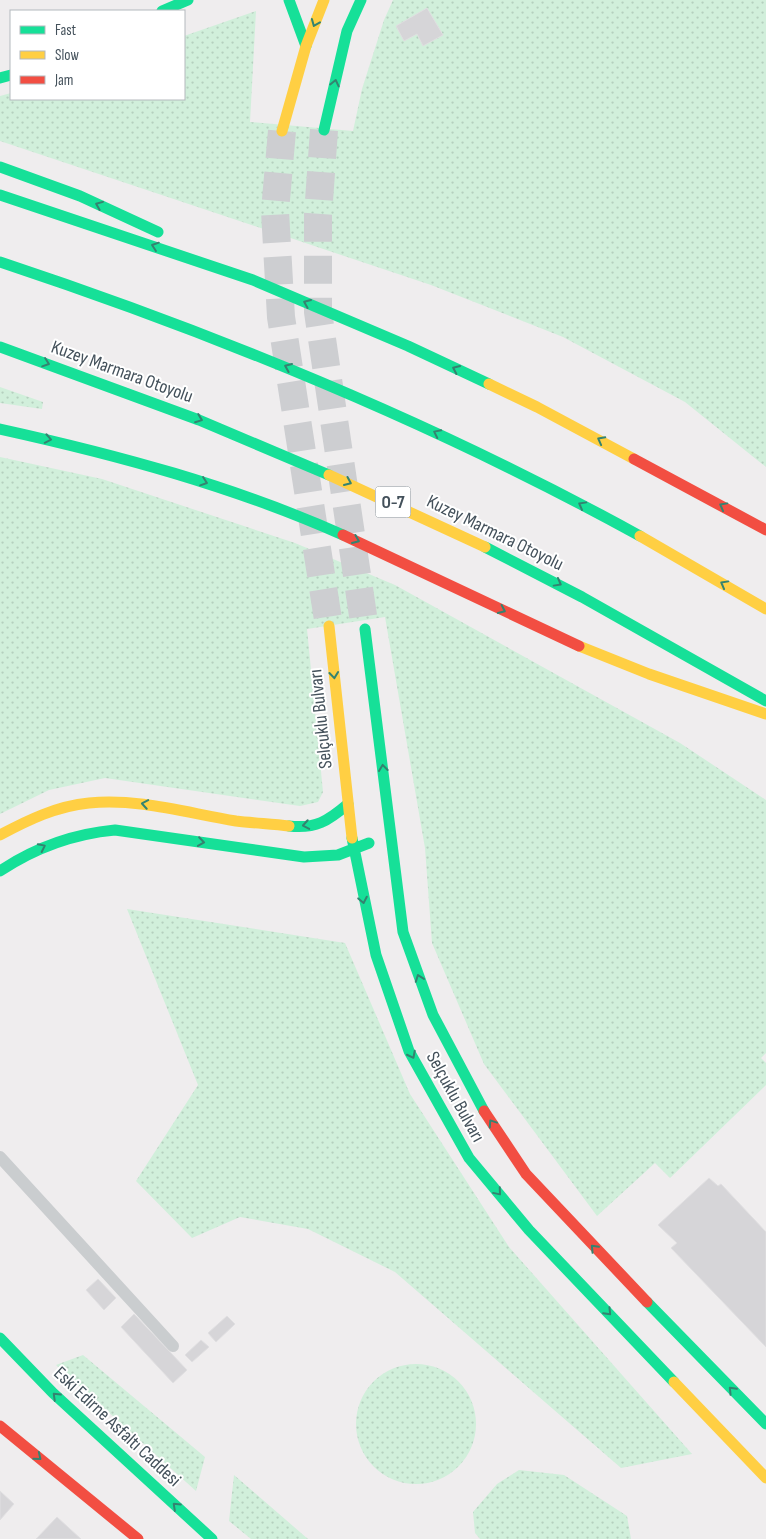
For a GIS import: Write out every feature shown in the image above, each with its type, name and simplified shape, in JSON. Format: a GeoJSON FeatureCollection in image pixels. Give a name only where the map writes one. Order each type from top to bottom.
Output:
{"type":"FeatureCollection","features":[{"type":"Feature","properties":{"kind":"main road"},"geometry":{"type":"LineString","coordinates":[[164,10],[188,0]]}},
{"type":"Feature","properties":{"kind":"main road"},"geometry":{"type":"LineString","coordinates":[[289,0],[306,46]]}},
{"type":"Feature","properties":{"kind":"main road"},"geometry":{"type":"LineString","coordinates":[[282,131],[306,46],[324,0]]}},
{"type":"Feature","properties":{"kind":"main road"},"geometry":{"type":"LineString","coordinates":[[324,130],[347,31],[361,0]]}},
{"type":"Feature","properties":{"kind":"main road"},"geometry":{"type":"LineString","coordinates":[[0,167],[29,176],[124,215],[253,280],[408,346],[520,399],[644,463],[766,530]]}},
{"type":"Feature","properties":{"kind":"main road"},"geometry":{"type":"LineString","coordinates":[[0,195],[253,280]]}},
{"type":"Feature","properties":{"kind":"main road"},"geometry":{"type":"LineString","coordinates":[[0,262],[237,345],[390,410],[574,500],[766,609]]}},
{"type":"Feature","properties":{"kind":"main road","name":"Kuzey Marmara Otoyolu"},"geometry":{"type":"LineString","coordinates":[[0,347],[135,394],[258,442],[385,498],[531,568],[707,665],[766,701]]}},
{"type":"Feature","properties":{"kind":"main road"},"geometry":{"type":"LineString","coordinates":[[0,429],[154,465],[262,501],[378,550],[582,648],[697,692],[766,714]]}},
{"type":"Feature","properties":{"kind":"main road"},"geometry":{"type":"LineString","coordinates":[[644,463],[730,497]]}},
{"type":"Feature","properties":{"kind":"main road","name":"Selçuklu Bulvarı"},"geometry":{"type":"LineString","coordinates":[[329,626],[354,852],[376,955],[410,1051],[469,1158],[529,1230],[766,1478]]}},
{"type":"Feature","properties":{"kind":"main road","name":"Selçuklu Bulvarı"},"geometry":{"type":"LineString","coordinates":[[365,629],[403,932],[433,1015],[479,1104],[526,1174],[587,1241],[766,1424]]}},
{"type":"Feature","properties":{"kind":"main road"},"geometry":{"type":"LineString","coordinates":[[0,835],[26,821],[58,809],[88,803],[129,802],[237,821],[298,827],[326,822],[348,804]]}},
{"type":"Feature","properties":{"kind":"main road"},"geometry":{"type":"LineString","coordinates":[[0,871],[46,844],[83,832],[115,830],[304,857],[328,858],[354,852],[370,843],[389,816]]}},
{"type":"Feature","properties":{"kind":"main road","name":"Eski Edirne Asfaltı Caddesi"},"geometry":{"type":"LineString","coordinates":[[0,1338],[53,1393],[212,1539]]}},
{"type":"Feature","properties":{"kind":"main road"},"geometry":{"type":"LineString","coordinates":[[0,1426],[138,1539]]}},
{"type":"Feature","properties":{"kind":"lane"},"geometry":{"type":"LineString","coordinates":[[0,1157],[173,1346]]}},
{"type":"Feature","properties":{"kind":"green space"},"geometry":{"type":"Polygon","coordinates":[[[393,0],[766,0],[766,467],[685,402],[563,337],[431,285],[0,141],[0,96],[10,93],[10,100],[185,100],[185,36],[256,11],[250,122],[353,131],[362,89],[384,20],[393,0]]]}},
{"type":"Feature","properties":{"kind":"green space"},"geometry":{"type":"Polygon","coordinates":[[[0,387],[43,402],[42,409],[0,403],[0,387]]]}},
{"type":"Feature","properties":{"kind":"green space"},"geometry":{"type":"Polygon","coordinates":[[[0,457],[102,479],[295,543],[395,585],[680,743],[766,800],[766,1053],[761,1058],[766,1063],[766,1085],[670,1178],[655,1163],[597,1216],[484,1064],[432,943],[425,848],[385,617],[307,629],[323,792],[318,802],[300,806],[105,778],[49,790],[0,814],[0,457]]]}},
{"type":"Feature","properties":{"kind":"green space"},"geometry":{"type":"Polygon","coordinates":[[[127,909],[345,943],[410,1094],[509,1247],[692,1454],[621,1468],[395,1272],[308,1229],[240,1217],[192,1238],[136,1181],[198,1085],[127,909]]]}},
{"type":"Feature","properties":{"kind":"green space"},"geometry":{"type":"Polygon","coordinates":[[[83,1355],[205,1457],[196,1491],[56,1365],[83,1355]]]}},
{"type":"Feature","properties":{"kind":"green space"},"geometry":{"type":"Polygon","coordinates":[[[416,1364],[428,1365],[439,1369],[449,1374],[458,1382],[466,1391],[471,1401],[475,1412],[475,1436],[471,1447],[466,1457],[458,1466],[449,1474],[439,1479],[428,1483],[416,1484],[404,1483],[393,1479],[383,1474],[374,1466],[366,1457],[361,1447],[357,1436],[356,1424],[357,1412],[361,1401],[366,1391],[374,1382],[383,1374],[393,1369],[404,1365],[416,1364]]]}},
{"type":"Feature","properties":{"kind":"green space"},"geometry":{"type":"Polygon","coordinates":[[[519,1470],[564,1475],[627,1516],[631,1539],[480,1539],[475,1533],[473,1512],[497,1484],[519,1470]]]}},
{"type":"Feature","properties":{"kind":"green space"},"geometry":{"type":"Polygon","coordinates":[[[234,1475],[308,1539],[251,1539],[229,1521],[234,1475]]]}},
{"type":"Feature","properties":{"kind":"building"},"geometry":{"type":"Polygon","coordinates":[[[427,8],[443,35],[423,46],[417,34],[404,41],[396,26],[427,8]]]}},
{"type":"Feature","properties":{"kind":"building"},"geometry":{"type":"Polygon","coordinates":[[[709,1178],[718,1186],[721,1184],[766,1232],[766,1347],[671,1248],[677,1243],[658,1225],[709,1178]]]}},
{"type":"Feature","properties":{"kind":"building"},"geometry":{"type":"Polygon","coordinates":[[[98,1279],[116,1298],[104,1310],[86,1290],[98,1279]]]}},
{"type":"Feature","properties":{"kind":"building"},"geometry":{"type":"Polygon","coordinates":[[[134,1314],[187,1370],[173,1383],[121,1327],[134,1314]]]}},
{"type":"Feature","properties":{"kind":"building"},"geometry":{"type":"Polygon","coordinates":[[[227,1316],[235,1324],[216,1342],[208,1333],[227,1316]]]}},
{"type":"Feature","properties":{"kind":"building"},"geometry":{"type":"Polygon","coordinates":[[[201,1340],[209,1347],[192,1362],[185,1355],[201,1340]]]}},
{"type":"Feature","properties":{"kind":"building"},"geometry":{"type":"Polygon","coordinates":[[[0,1491],[14,1504],[0,1520],[0,1491]]]}},
{"type":"Feature","properties":{"kind":"building"},"geometry":{"type":"Polygon","coordinates":[[[57,1517],[81,1539],[36,1539],[57,1517]]]}},
{"type":"Feature","properties":{"kind":"tunnel"},"geometry":{"type":"LineString","coordinates":[[324,130],[318,215],[318,312],[365,629]]}},
{"type":"Feature","properties":{"kind":"tunnel"},"geometry":{"type":"LineString","coordinates":[[282,131],[275,211],[281,317],[329,626]]}},
{"type":"Feature","properties":{"kind":"traffic: fast"},"geometry":{"type":"LineString","coordinates":[[164,10],[188,0]]}},
{"type":"Feature","properties":{"kind":"traffic: fast"},"geometry":{"type":"LineString","coordinates":[[289,0],[306,46]]}},
{"type":"Feature","properties":{"kind":"traffic: fast"},"geometry":{"type":"LineString","coordinates":[[324,130],[347,31],[361,0]]}},
{"type":"Feature","properties":{"kind":"traffic: fast"},"geometry":{"type":"LineString","coordinates":[[0,78],[10,75]]}},
{"type":"Feature","properties":{"kind":"traffic: fast"},"geometry":{"type":"LineString","coordinates":[[0,167],[80,196],[158,232]]}},
{"type":"Feature","properties":{"kind":"traffic: fast"},"geometry":{"type":"LineString","coordinates":[[0,195],[253,280],[408,346],[489,384]]}},
{"type":"Feature","properties":{"kind":"traffic: fast"},"geometry":{"type":"LineString","coordinates":[[0,262],[165,320],[327,384],[485,456],[640,536]]}},
{"type":"Feature","properties":{"kind":"traffic: fast"},"geometry":{"type":"LineString","coordinates":[[0,347],[199,420],[329,475]]}},
{"type":"Feature","properties":{"kind":"traffic: fast"},"geometry":{"type":"LineString","coordinates":[[0,429],[175,473],[260,501],[343,535]]}},
{"type":"Feature","properties":{"kind":"traffic: fast"},"geometry":{"type":"LineString","coordinates":[[485,547],[582,597],[766,701]]}},
{"type":"Feature","properties":{"kind":"traffic: fast"},"geometry":{"type":"LineString","coordinates":[[365,629],[403,932],[433,1015],[484,1111]]}},
{"type":"Feature","properties":{"kind":"traffic: fast"},"geometry":{"type":"LineString","coordinates":[[289,826],[314,825],[328,819],[348,804]]}},
{"type":"Feature","properties":{"kind":"traffic: fast"},"geometry":{"type":"LineString","coordinates":[[0,871],[27,855],[69,838],[115,830],[304,857],[338,855],[369,843]]}},
{"type":"Feature","properties":{"kind":"traffic: fast"},"geometry":{"type":"LineString","coordinates":[[352,838],[376,955],[409,1051],[469,1158],[529,1230],[674,1382]]}},
{"type":"Feature","properties":{"kind":"traffic: fast"},"geometry":{"type":"LineString","coordinates":[[647,1302],[766,1424]]}},
{"type":"Feature","properties":{"kind":"traffic: fast"},"geometry":{"type":"LineString","coordinates":[[0,1338],[53,1393],[212,1539]]}},
{"type":"Feature","properties":{"kind":"traffic: slow"},"geometry":{"type":"LineString","coordinates":[[282,131],[306,46],[324,0]]}},
{"type":"Feature","properties":{"kind":"traffic: slow"},"geometry":{"type":"LineString","coordinates":[[489,384],[537,407],[634,459]]}},
{"type":"Feature","properties":{"kind":"traffic: slow"},"geometry":{"type":"LineString","coordinates":[[329,475],[485,547]]}},
{"type":"Feature","properties":{"kind":"traffic: slow"},"geometry":{"type":"LineString","coordinates":[[640,536],[766,609]]}},
{"type":"Feature","properties":{"kind":"traffic: slow"},"geometry":{"type":"LineString","coordinates":[[329,626],[352,838]]}},
{"type":"Feature","properties":{"kind":"traffic: slow"},"geometry":{"type":"LineString","coordinates":[[579,646],[649,674],[766,714]]}},
{"type":"Feature","properties":{"kind":"traffic: slow"},"geometry":{"type":"LineString","coordinates":[[0,835],[54,810],[89,803],[107,802],[144,804],[236,821],[289,826]]}},
{"type":"Feature","properties":{"kind":"traffic: slow"},"geometry":{"type":"LineString","coordinates":[[674,1382],[766,1478]]}},
{"type":"Feature","properties":{"kind":"traffic: jam"},"geometry":{"type":"LineString","coordinates":[[634,459],[766,530]]}},
{"type":"Feature","properties":{"kind":"traffic: jam"},"geometry":{"type":"LineString","coordinates":[[343,535],[579,646]]}},
{"type":"Feature","properties":{"kind":"traffic: jam"},"geometry":{"type":"LineString","coordinates":[[484,1111],[526,1174],[647,1302]]}},
{"type":"Feature","properties":{"kind":"traffic: jam"},"geometry":{"type":"LineString","coordinates":[[0,1426],[138,1539]]}}]}
